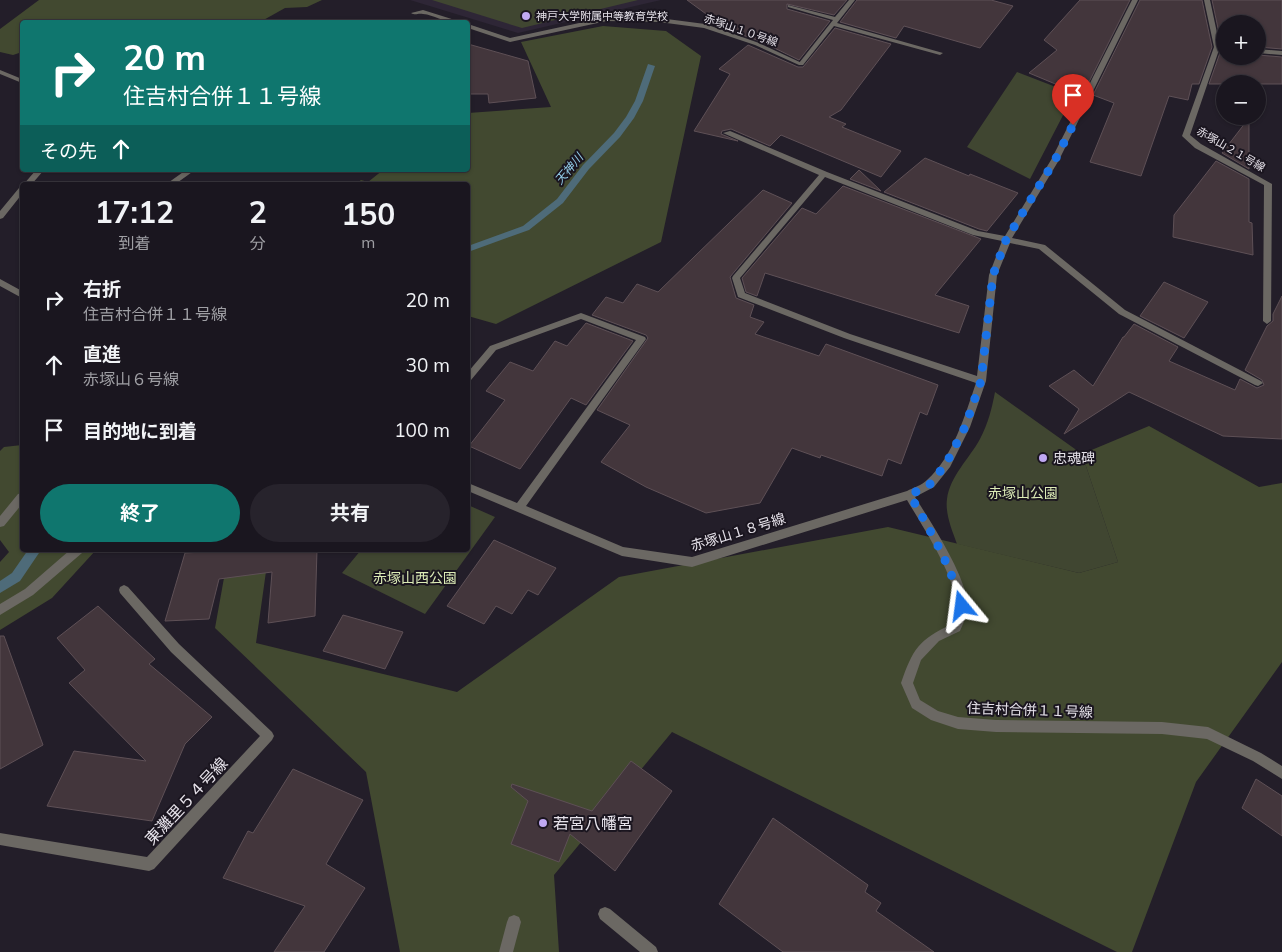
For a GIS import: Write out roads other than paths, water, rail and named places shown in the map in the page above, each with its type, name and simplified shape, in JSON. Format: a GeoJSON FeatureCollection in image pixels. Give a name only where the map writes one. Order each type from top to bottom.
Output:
{"type":"FeatureCollection","features":[{"type":"Feature","properties":{"kind":"street"},"geometry":{"type":"LineString","coordinates":[[835,21],[852,0]]}},
{"type":"Feature","properties":{"kind":"street"},"geometry":{"type":"LineString","coordinates":[[910,495],[930,484],[946,464],[965,427],[981,381],[993,275],[1006,240],[1055,160],[1135,0]]}},
{"type":"Feature","properties":{"kind":"street","name":"赤塚山２１号線"},"geometry":{"type":"LineString","coordinates":[[1207,0],[1216,31]]}},
{"type":"Feature","properties":{"kind":"street"},"geometry":{"type":"LineString","coordinates":[[790,6],[940,54]]}},
{"type":"Feature","properties":{"kind":"street"},"geometry":{"type":"LineString","coordinates":[[414,13],[423,12],[449,20]]}},
{"type":"Feature","properties":{"kind":"street","name":"赤塚山１０号線"},"geometry":{"type":"LineString","coordinates":[[470,27],[510,40],[607,19],[659,20],[705,26],[757,44],[801,64],[835,21]]}},
{"type":"Feature","properties":{"kind":"street"},"geometry":{"type":"LineString","coordinates":[[1266,51],[1282,52]]}},
{"type":"Feature","properties":{"kind":"street","name":"赤塚山２１号線"},"geometry":{"type":"LineString","coordinates":[[1216,61],[1186,136],[1198,146],[1268,184],[1267,321]]}},
{"type":"Feature","properties":{"kind":"street"},"geometry":{"type":"LineString","coordinates":[[0,72],[20,80]]}},
{"type":"Feature","properties":{"kind":"street"},"geometry":{"type":"LineString","coordinates":[[727,133],[824,174],[976,233],[1042,247],[1122,312],[1258,383]]}},
{"type":"Feature","properties":{"kind":"street"},"geometry":{"type":"LineString","coordinates":[[29,182],[38,172]]}},
{"type":"Feature","properties":{"kind":"street"},"geometry":{"type":"LineString","coordinates":[[173,182],[188,172]]}},
{"type":"Feature","properties":{"kind":"street"},"geometry":{"type":"LineString","coordinates":[[824,174],[736,278],[741,295],[846,336],[981,381]]}},
{"type":"Feature","properties":{"kind":"street"},"geometry":{"type":"LineString","coordinates":[[0,216],[20,192]]}},
{"type":"Feature","properties":{"kind":"street"},"geometry":{"type":"LineString","coordinates":[[0,282],[20,294]]}},
{"type":"Feature","properties":{"kind":"street"},"geometry":{"type":"LineString","coordinates":[[14,290],[20,286]]}},
{"type":"Feature","properties":{"kind":"street"},"geometry":{"type":"LineString","coordinates":[[470,376],[493,348],[580,316],[642,339],[518,509]]}},
{"type":"Feature","properties":{"kind":"street","name":"赤塚山１８号線"},"geometry":{"type":"LineString","coordinates":[[470,487],[622,552],[692,562],[885,501],[910,495]]}},
{"type":"Feature","properties":{"kind":"street","name":"住吉村合併１１号線"},"geometry":{"type":"LineString","coordinates":[[910,495],[942,551],[956,583],[962,606],[956,627],[935,637],[916,657],[907,683],[916,704],[936,716],[958,723],[996,726],[1162,728],[1208,733],[1258,757],[1282,773]]}},
{"type":"Feature","properties":{"kind":"street"},"geometry":{"type":"LineString","coordinates":[[0,524],[20,499]]}},
{"type":"Feature","properties":{"kind":"street"},"geometry":{"type":"LineString","coordinates":[[0,610],[29,592],[76,552]]}},
{"type":"Feature","properties":{"kind":"street","name":"東灘里５４号線"},"geometry":{"type":"LineString","coordinates":[[0,839],[150,864],[268,736],[175,648],[124,590]]}},
{"type":"Feature","properties":{"kind":"street"},"geometry":{"type":"LineString","coordinates":[[605,914],[651,952]]}},
{"type":"Feature","properties":{"kind":"street"},"geometry":{"type":"LineString","coordinates":[[506,952],[514,922]]}},
{"type":"Feature","properties":{"kind":"waterway","name":"天神川"},"geometry":{"type":"LineString","coordinates":[[470,248],[526,228],[560,201],[586,167],[617,135],[630,118],[639,101],[651,66]]}},
{"type":"Feature","properties":{"kind":"waterway","name":"天神川"},"geometry":{"type":"LineString","coordinates":[[0,588],[16,577],[34,552]]}},
{"type":"Feature","properties":{"kind":"place","name":"神戸大学附属中等教育学校"},"geometry":{"type":"Point","coordinates":[526,16]}},
{"type":"Feature","properties":{"kind":"place","name":"忠魂碑"},"geometry":{"type":"Point","coordinates":[1043,458]}},
{"type":"Feature","properties":{"kind":"place","name":"若宮八幡宮"},"geometry":{"type":"Point","coordinates":[543,823]}},
{"type":"Feature","properties":{"kind":"park label","name":"赤塚山公園"},"geometry":{"type":"Point","coordinates":[1023,493]}},
{"type":"Feature","properties":{"kind":"park label","name":"赤塚山西公園"},"geometry":{"type":"Point","coordinates":[415,578]}}]}
